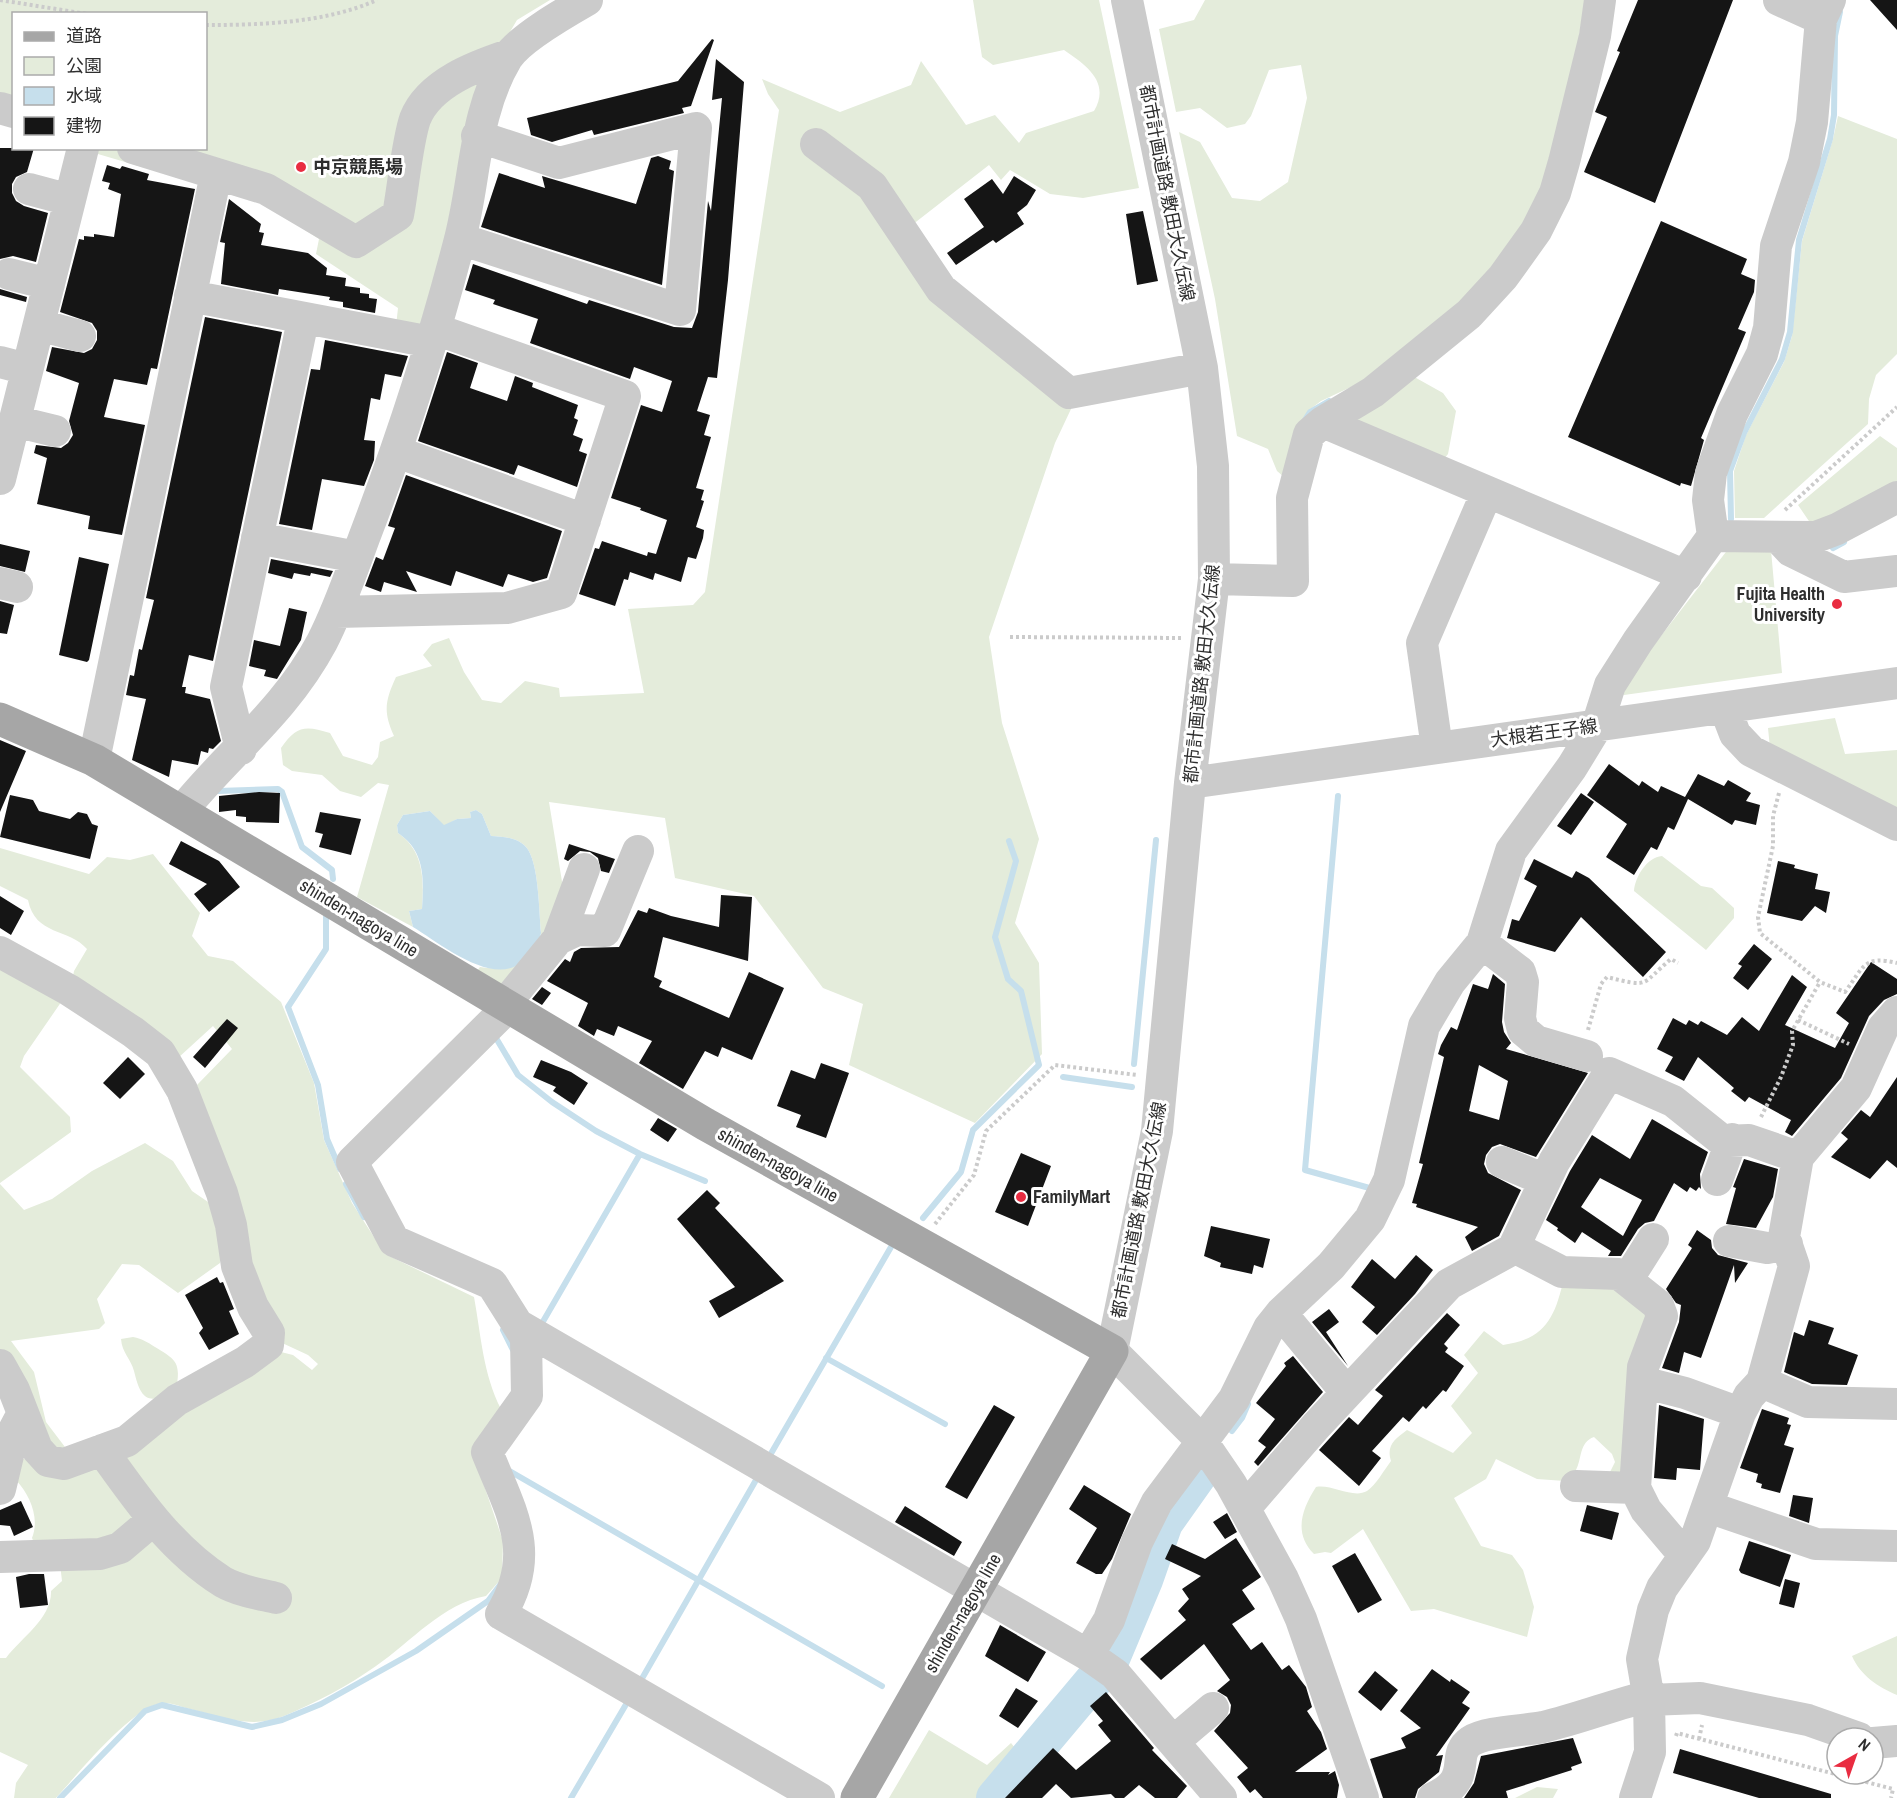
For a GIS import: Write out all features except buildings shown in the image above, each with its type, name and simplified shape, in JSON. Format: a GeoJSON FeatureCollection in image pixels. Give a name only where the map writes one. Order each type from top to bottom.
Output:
{"type":"FeatureCollection","features":[{"type":"Feature","properties":{"kind":"main road","name":"shinden-nagoya line"},"geometry":{"type":"LineString","coordinates":[[0,719],[94,760],[705,1124],[1112,1351],[857,1798]]}},
{"type":"Feature","properties":{"kind":"street"},"geometry":{"type":"LineString","coordinates":[[139,150],[266,189],[356,242],[398,215],[416,118],[436,90],[481,65],[509,55],[550,21],[587,0]]}},
{"type":"Feature","properties":{"kind":"street","name":"都市計画道路 敷田大久伝線"},"geometry":{"type":"LineString","coordinates":[[1112,1351],[1157,1131],[1190,783],[1214,579],[1213,466],[1202,368],[1127,0]]}},
{"type":"Feature","properties":{"kind":"street"},"geometry":{"type":"LineString","coordinates":[[1214,579],[1293,581],[1292,498],[1309,434],[1323,422],[1373,392],[1469,314],[1503,277],[1536,231],[1555,193],[1564,162],[1595,36],[1600,0]]}},
{"type":"Feature","properties":{"kind":"street"},"geometry":{"type":"LineString","coordinates":[[1098,1663],[1109,1620],[1137,1542],[1157,1502],[1201,1440],[1234,1399],[1269,1328],[1281,1313],[1331,1266],[1370,1219],[1389,1180],[1424,1026],[1450,982],[1482,943],[1511,851],[1572,767],[1597,726],[1610,685],[1638,641],[1713,536],[1708,500],[1711,473],[1732,414],[1762,354],[1769,328],[1776,246],[1804,162],[1812,122],[1825,10],[1779,0]]}},
{"type":"Feature","properties":{"kind":"street"},"geometry":{"type":"LineString","coordinates":[[181,812],[294,689],[336,612],[397,452],[460,239],[477,136],[495,81],[509,55]]}},
{"type":"Feature","properties":{"kind":"street"},"geometry":{"type":"LineString","coordinates":[[460,239],[680,310],[696,128],[559,163],[477,136]]}},
{"type":"Feature","properties":{"kind":"street"},"geometry":{"type":"LineString","coordinates":[[816,144],[872,186],[941,289],[1069,393],[1202,368]]}},
{"type":"Feature","properties":{"kind":"street"},"geometry":{"type":"LineString","coordinates":[[0,479],[7,439],[14,366],[39,325],[82,150]]}},
{"type":"Feature","properties":{"kind":"street"},"geometry":{"type":"LineString","coordinates":[[94,760],[216,174]]}},
{"type":"Feature","properties":{"kind":"street"},"geometry":{"type":"LineString","coordinates":[[29,189],[70,200]]}},
{"type":"Feature","properties":{"kind":"street"},"geometry":{"type":"LineString","coordinates":[[9,274],[49,284]]}},
{"type":"Feature","properties":{"kind":"street"},"geometry":{"type":"LineString","coordinates":[[190,296],[303,320],[433,335],[625,396],[561,593],[507,608],[336,612]]}},
{"type":"Feature","properties":{"kind":"street"},"geometry":{"type":"LineString","coordinates":[[241,749],[226,687],[303,320]]}},
{"type":"Feature","properties":{"kind":"street"},"geometry":{"type":"LineString","coordinates":[[39,325],[80,336]]}},
{"type":"Feature","properties":{"kind":"street"},"geometry":{"type":"LineString","coordinates":[[1323,422],[1686,576]]}},
{"type":"Feature","properties":{"kind":"street"},"geometry":{"type":"LineString","coordinates":[[7,439],[55,431]]}},
{"type":"Feature","properties":{"kind":"street"},"geometry":{"type":"LineString","coordinates":[[397,452],[585,520]]}},
{"type":"Feature","properties":{"kind":"street"},"geometry":{"type":"LineString","coordinates":[[1437,748],[1422,643],[1487,492]]}},
{"type":"Feature","properties":{"kind":"street"},"geometry":{"type":"LineString","coordinates":[[1713,536],[1816,537],[1837,529],[1897,497]]}},
{"type":"Feature","properties":{"kind":"street"},"geometry":{"type":"LineString","coordinates":[[1767,537],[1844,577],[1897,571]]}},
{"type":"Feature","properties":{"kind":"street"},"geometry":{"type":"LineString","coordinates":[[257,538],[357,557]]}},
{"type":"Feature","properties":{"kind":"street","name":"大根若王子線"},"geometry":{"type":"LineString","coordinates":[[1190,783],[1897,683]]}},
{"type":"Feature","properties":{"kind":"street"},"geometry":{"type":"LineString","coordinates":[[1725,708],[1741,742],[1751,751],[1897,825]]}},
{"type":"Feature","properties":{"kind":"street"},"geometry":{"type":"LineString","coordinates":[[558,939],[578,930],[605,931],[638,851]]}},
{"type":"Feature","properties":{"kind":"street"},"geometry":{"type":"LineString","coordinates":[[584,870],[558,939],[506,1005],[352,1162],[393,1241],[492,1284],[526,1338],[527,1396],[488,1452],[520,1536],[520,1566],[511,1598],[501,1614],[819,1798]]}},
{"type":"Feature","properties":{"kind":"street"},"geometry":{"type":"LineString","coordinates":[[1482,943],[1520,972],[1523,982],[1520,1018],[1523,1030],[1536,1041],[1584,1055]]}},
{"type":"Feature","properties":{"kind":"street"},"geometry":{"type":"LineString","coordinates":[[0,952],[69,990],[133,1032],[159,1053],[182,1090],[222,1192],[244,1286],[269,1333],[268,1345],[245,1362],[177,1400],[128,1441],[64,1464],[48,1461],[37,1449],[0,1365]]}},
{"type":"Feature","properties":{"kind":"street"},"geometry":{"type":"LineString","coordinates":[[1635,1798],[1650,1752],[1649,1698],[1642,1659],[1653,1610],[1662,1588],[1695,1541],[1740,1413],[1749,1396],[1762,1382],[1794,1266],[1784,1237],[1798,1157],[1856,1088],[1882,1028],[1897,1012]]}},
{"type":"Feature","properties":{"kind":"street"},"geometry":{"type":"LineString","coordinates":[[1245,1508],[1347,1393],[1449,1284],[1514,1247],[1545,1180],[1609,1073],[1673,1101],[1723,1141],[1741,1139],[1798,1157]]}},
{"type":"Feature","properties":{"kind":"street"},"geometry":{"type":"LineString","coordinates":[[1717,1180],[1741,1139]]}},
{"type":"Feature","properties":{"kind":"street"},"geometry":{"type":"LineString","coordinates":[[1502,1162],[1545,1180]]}},
{"type":"Feature","properties":{"kind":"street"},"geometry":{"type":"LineString","coordinates":[[1627,1280],[1653,1239]]}},
{"type":"Feature","properties":{"kind":"street"},"geometry":{"type":"LineString","coordinates":[[1729,1241],[1767,1248],[1786,1244]]}},
{"type":"Feature","properties":{"kind":"street"},"geometry":{"type":"LineString","coordinates":[[1514,1247],[1562,1272],[1619,1274],[1658,1305],[1662,1316],[1643,1367],[1635,1488],[1646,1510],[1684,1555]]}},
{"type":"Feature","properties":{"kind":"street"},"geometry":{"type":"LineString","coordinates":[[1281,1313],[1347,1393]]}},
{"type":"Feature","properties":{"kind":"street"},"geometry":{"type":"LineString","coordinates":[[520,1326],[1098,1663],[1173,1742],[1221,1798]]}},
{"type":"Feature","properties":{"kind":"street"},"geometry":{"type":"LineString","coordinates":[[1112,1351],[1201,1440],[1245,1508],[1283,1579],[1301,1619],[1363,1798]]}},
{"type":"Feature","properties":{"kind":"street"},"geometry":{"type":"LineString","coordinates":[[1642,1382],[1695,1396],[1740,1413]]}},
{"type":"Feature","properties":{"kind":"street"},"geometry":{"type":"LineString","coordinates":[[1762,1382],[1808,1402],[1897,1404]]}},
{"type":"Feature","properties":{"kind":"street"},"geometry":{"type":"LineString","coordinates":[[0,1489],[14,1430],[23,1413]]}},
{"type":"Feature","properties":{"kind":"street"},"geometry":{"type":"LineString","coordinates":[[102,1450],[161,1530],[224,1582],[249,1592],[276,1598]]}},
{"type":"Feature","properties":{"kind":"street"},"geometry":{"type":"LineString","coordinates":[[1576,1486],[1635,1488]]}},
{"type":"Feature","properties":{"kind":"street"},"geometry":{"type":"LineString","coordinates":[[1708,1507],[1816,1544],[1897,1546]]}},
{"type":"Feature","properties":{"kind":"street"},"geometry":{"type":"LineString","coordinates":[[0,1557],[100,1554],[120,1548],[153,1520]]}},
{"type":"Feature","properties":{"kind":"street"},"geometry":{"type":"LineString","coordinates":[[1432,1798],[1453,1786],[1457,1780],[1462,1753],[1470,1742],[1480,1737],[1544,1726],[1649,1698],[1700,1698],[1808,1720],[1825,1726]]}},
{"type":"Feature","properties":{"kind":"street"},"geometry":{"type":"LineString","coordinates":[[1173,1742],[1213,1708]]}},
{"type":"Feature","properties":{"kind":"path"},"geometry":{"type":"LineString","coordinates":[[0,0],[75,12]]}},
{"type":"Feature","properties":{"kind":"path"},"geometry":{"type":"LineString","coordinates":[[207,25],[302,19],[357,9],[377,0]]}},
{"type":"Feature","properties":{"kind":"path"},"geometry":{"type":"LineString","coordinates":[[1767,537],[1897,407]]}},
{"type":"Feature","properties":{"kind":"path"},"geometry":{"type":"LineString","coordinates":[[1010,637],[1207,639]]}},
{"type":"Feature","properties":{"kind":"path"},"geometry":{"type":"LineString","coordinates":[[1786,769],[1773,816],[1773,846],[1758,917],[1760,933],[1820,982],[1845,992],[1868,962],[1878,959],[1897,963]]}},
{"type":"Feature","properties":{"kind":"path"},"geometry":{"type":"LineString","coordinates":[[1584,1055],[1601,984],[1607,977],[1641,984],[1648,982],[1671,959],[1678,963]]}},
{"type":"Feature","properties":{"kind":"path"},"geometry":{"type":"LineString","coordinates":[[1741,1139],[1781,1077],[1793,1045],[1792,1031],[1820,982]]}},
{"type":"Feature","properties":{"kind":"path"},"geometry":{"type":"LineString","coordinates":[[1798,1020],[1871,1055]]}},
{"type":"Feature","properties":{"kind":"path"},"geometry":{"type":"LineString","coordinates":[[920,1244],[974,1175],[986,1131],[1055,1065],[1162,1077]]}},
{"type":"Feature","properties":{"kind":"path"},"geometry":{"type":"LineString","coordinates":[[1675,1744],[1677,1733],[1893,1789],[1891,1798]]}},
{"type":"Feature","properties":{"kind":"green space","name":"中京競馬場"},"geometry":{"type":"Polygon","coordinates":[[[0,0],[550,0],[517,20],[495,57],[438,278],[418,330],[396,326],[398,308],[316,254],[319,239],[264,205],[219,187],[203,185],[84,150],[207,150],[207,12],[12,12],[12,128],[0,123],[0,0]]]}},
{"type":"Feature","properties":{"kind":"green space"},"geometry":{"type":"Polygon","coordinates":[[[973,0],[1099,0],[1139,188],[1083,198],[1050,194],[1010,170],[1001,180],[989,165],[912,225],[879,177],[856,170],[818,135],[811,143],[845,176],[864,189],[932,293],[1071,409],[1055,443],[989,637],[1002,723],[1039,839],[1015,923],[1039,963],[1042,1054],[975,1123],[849,1065],[863,1004],[823,988],[754,896],[675,878],[665,818],[549,802],[565,900],[553,937],[508,991],[477,971],[480,967],[500,968],[519,963],[533,952],[538,943],[541,933],[538,888],[534,864],[526,847],[514,839],[491,836],[482,814],[476,810],[470,812],[471,818],[457,819],[444,826],[430,811],[403,815],[397,825],[398,833],[407,840],[418,857],[423,887],[422,909],[409,911],[413,927],[357,897],[389,785],[378,783],[361,797],[340,791],[322,775],[292,771],[283,765],[281,748],[297,731],[307,728],[314,729],[330,733],[343,756],[372,765],[378,757],[380,742],[394,736],[388,720],[387,707],[396,677],[432,666],[423,655],[432,644],[449,638],[464,672],[482,700],[501,703],[525,681],[559,688],[560,697],[644,693],[628,609],[693,605],[705,592],[779,110],[768,94],[762,79],[840,112],[911,85],[921,61],[966,125],[995,115],[1019,143],[1026,133],[1094,111],[1100,91],[1098,83],[1088,68],[1064,50],[993,65],[982,57],[973,0]]]}},
{"type":"Feature","properties":{"kind":"green space"},"geometry":{"type":"Polygon","coordinates":[[[1205,0],[1585,0],[1578,43],[1545,180],[1534,207],[1504,252],[1453,311],[1366,380],[1321,401],[1309,410],[1297,427],[1284,477],[1277,471],[1268,449],[1237,436],[1215,299],[1179,132],[1200,142],[1232,198],[1260,201],[1288,182],[1307,98],[1301,65],[1269,70],[1251,116],[1245,124],[1227,128],[1200,108],[1176,112],[1159,29],[1194,20],[1205,0]]]}},
{"type":"Feature","properties":{"kind":"green space"},"geometry":{"type":"Polygon","coordinates":[[[1838,116],[1897,139],[1897,354],[1876,375],[1869,399],[1868,424],[1764,518],[1735,518],[1734,471],[1746,435],[1784,362],[1792,336],[1802,241],[1838,116]]]}},
{"type":"Feature","properties":{"kind":"green space"},"geometry":{"type":"Polygon","coordinates":[[[1409,374],[1443,393],[1456,411],[1448,454],[1440,464],[1349,416],[1409,374]]]}},
{"type":"Feature","properties":{"kind":"green space"},"geometry":{"type":"Polygon","coordinates":[[[1880,436],[1897,448],[1897,486],[1813,527],[1798,505],[1880,436]]]}},
{"type":"Feature","properties":{"kind":"green space"},"geometry":{"type":"Polygon","coordinates":[[[1729,548],[1771,550],[1782,673],[1624,695],[1621,693],[1633,672],[1729,548]]]}},
{"type":"Feature","properties":{"kind":"green space"},"geometry":{"type":"Polygon","coordinates":[[[1835,718],[1845,754],[1897,750],[1897,814],[1770,748],[1768,728],[1835,718]]]}},
{"type":"Feature","properties":{"kind":"green space"},"geometry":{"type":"Polygon","coordinates":[[[0,848],[89,874],[107,857],[130,860],[153,854],[200,913],[192,936],[208,956],[233,961],[281,1002],[314,1083],[324,1140],[352,1203],[385,1254],[474,1297],[486,1368],[501,1409],[472,1450],[503,1541],[502,1578],[486,1596],[470,1600],[442,1615],[365,1673],[331,1694],[284,1716],[259,1722],[247,1722],[223,1718],[170,1703],[152,1706],[122,1727],[56,1798],[14,1798],[16,1783],[28,1765],[0,1752],[0,1658],[6,1658],[35,1627],[47,1610],[51,1591],[62,1581],[60,1564],[153,1526],[218,1572],[111,1453],[281,1352],[293,1355],[312,1370],[318,1364],[308,1355],[280,1342],[259,1308],[197,1085],[232,1049],[213,1026],[178,1058],[72,981],[74,971],[87,949],[80,942],[45,926],[32,912],[28,900],[0,886],[0,848]]]}},
{"type":"Feature","properties":{"kind":"green space"},"geometry":{"type":"Polygon","coordinates":[[[1662,856],[1701,886],[1712,888],[1734,908],[1734,918],[1706,950],[1634,891],[1637,880],[1647,864],[1662,856]]]}},
{"type":"Feature","properties":{"kind":"green space"},"geometry":{"type":"Polygon","coordinates":[[[0,959],[66,995],[24,1056],[20,1067],[70,1117],[71,1132],[0,1183],[0,959]]]}},
{"type":"Feature","properties":{"kind":"green space"},"geometry":{"type":"Polygon","coordinates":[[[145,1143],[173,1161],[192,1191],[211,1204],[224,1236],[220,1263],[178,1293],[139,1265],[122,1264],[97,1299],[105,1323],[99,1329],[11,1341],[34,1372],[46,1422],[68,1451],[54,1458],[0,1357],[0,1184],[24,1210],[52,1199],[92,1171],[145,1143]]]}},
{"type":"Feature","properties":{"kind":"green space"},"geometry":{"type":"Polygon","coordinates":[[[1564,1278],[1586,1279],[1650,1302],[1628,1479],[1609,1474],[1615,1462],[1612,1454],[1594,1437],[1586,1443],[1575,1472],[1565,1481],[1537,1479],[1496,1459],[1486,1479],[1454,1498],[1481,1546],[1512,1555],[1523,1570],[1534,1607],[1527,1637],[1434,1609],[1411,1611],[1363,1529],[1331,1553],[1314,1554],[1303,1538],[1302,1521],[1307,1504],[1316,1487],[1329,1487],[1355,1493],[1367,1491],[1391,1461],[1390,1451],[1393,1443],[1407,1430],[1453,1453],[1472,1433],[1451,1406],[1478,1373],[1464,1355],[1484,1331],[1503,1345],[1518,1342],[1539,1331],[1552,1315],[1564,1278]]]}},
{"type":"Feature","properties":{"kind":"green space"},"geometry":{"type":"Polygon","coordinates":[[[133,1337],[147,1342],[173,1359],[178,1374],[176,1390],[152,1399],[143,1394],[121,1339],[133,1337]]]}},
{"type":"Feature","properties":{"kind":"green space"},"geometry":{"type":"Polygon","coordinates":[[[29,1456],[100,1457],[148,1520],[114,1545],[35,1545],[32,1538],[35,1523],[32,1507],[26,1493],[16,1480],[16,1463],[29,1456]]]}},
{"type":"Feature","properties":{"kind":"green space"},"geometry":{"type":"Polygon","coordinates":[[[1897,1636],[1897,1695],[1870,1680],[1852,1656],[1897,1636]]]}},
{"type":"Feature","properties":{"kind":"green space"},"geometry":{"type":"Polygon","coordinates":[[[929,1730],[987,1765],[1011,1743],[1019,1753],[979,1798],[889,1798],[929,1730]]]}},
{"type":"Feature","properties":{"kind":"green space"},"geometry":{"type":"Polygon","coordinates":[[[1537,1787],[1558,1789],[1553,1798],[1515,1798],[1537,1787]]]}},
{"type":"Feature","properties":{"kind":"water"},"geometry":{"type":"Polygon","coordinates":[[[476,810],[482,814],[491,836],[514,839],[526,847],[534,864],[536,875],[541,933],[539,940],[527,957],[515,966],[501,969],[470,962],[439,944],[413,927],[409,911],[422,909],[423,887],[418,857],[407,840],[398,833],[397,825],[403,815],[430,811],[444,825],[457,819],[471,818],[470,812],[476,810]]]}},
{"type":"Feature","properties":{"kind":"waterway"},"geometry":{"type":"LineString","coordinates":[[1731,519],[1730,471],[1744,433],[1782,359],[1790,332],[1799,240],[1830,139],[1834,115],[1835,36],[1840,12]]}},
{"type":"Feature","properties":{"kind":"waterway"},"geometry":{"type":"LineString","coordinates":[[1305,420],[1310,412],[1329,401]]}},
{"type":"Feature","properties":{"kind":"waterway"},"geometry":{"type":"LineString","coordinates":[[1833,548],[1844,542]]}},
{"type":"Feature","properties":{"kind":"waterway"},"geometry":{"type":"LineString","coordinates":[[218,791],[278,789],[282,792],[302,847],[332,870],[333,879]]}},
{"type":"Feature","properties":{"kind":"waterway"},"geometry":{"type":"LineString","coordinates":[[1338,796],[1305,1170],[1373,1189]]}},
{"type":"Feature","properties":{"kind":"waterway"},"geometry":{"type":"LineString","coordinates":[[1134,1064],[1156,840]]}},
{"type":"Feature","properties":{"kind":"waterway"},"geometry":{"type":"LineString","coordinates":[[923,1218],[961,1172],[973,1130],[1039,1065],[1021,991],[1008,979],[995,937],[1016,861],[1009,841]]}},
{"type":"Feature","properties":{"kind":"waterway"},"geometry":{"type":"LineString","coordinates":[[326,917],[326,949],[288,1007],[318,1085],[327,1139],[340,1169]]}},
{"type":"Feature","properties":{"kind":"waterway"},"geometry":{"type":"LineString","coordinates":[[496,1038],[518,1075],[552,1102],[596,1131],[640,1154],[705,1181]]}},
{"type":"Feature","properties":{"kind":"waterway"},"geometry":{"type":"LineString","coordinates":[[1063,1077],[1132,1087]]}},
{"type":"Feature","properties":{"kind":"waterway"},"geometry":{"type":"LineString","coordinates":[[541,1325],[640,1154]]}},
{"type":"Feature","properties":{"kind":"waterway"},"geometry":{"type":"LineString","coordinates":[[346,1184],[364,1217]]}},
{"type":"Feature","properties":{"kind":"waterway"},"geometry":{"type":"LineString","coordinates":[[769,1457],[891,1247]]}},
{"type":"Feature","properties":{"kind":"waterway"},"geometry":{"type":"LineString","coordinates":[[503,1330],[513,1350]]}},
{"type":"Feature","properties":{"kind":"waterway"},"geometry":{"type":"LineString","coordinates":[[826,1358],[945,1424]]}},
{"type":"Feature","properties":{"kind":"waterway"},"geometry":{"type":"LineString","coordinates":[[1232,1431],[1242,1418],[1248,1404]]}},
{"type":"Feature","properties":{"kind":"waterway"},"geometry":{"type":"LineString","coordinates":[[506,1469],[882,1686]]}},
{"type":"Feature","properties":{"kind":"waterway"},"geometry":{"type":"LineString","coordinates":[[995,1798],[1110,1661],[1144,1580],[1164,1523],[1198,1475]]}},
{"type":"Feature","properties":{"kind":"waterway"},"geometry":{"type":"LineString","coordinates":[[640,1682],[756,1480]]}},
{"type":"Feature","properties":{"kind":"waterway"},"geometry":{"type":"LineString","coordinates":[[60,1798],[145,1711],[162,1705],[252,1727],[282,1720],[321,1704],[416,1651],[488,1601],[500,1585]]}},
{"type":"Feature","properties":{"kind":"waterway"},"geometry":{"type":"LineString","coordinates":[[571,1798],[628,1701]]}},
{"type":"Feature","properties":{"kind":"place","name":"中京競馬場"},"geometry":{"type":"Point","coordinates":[301,167]}},
{"type":"Feature","properties":{"kind":"place","name":"Fujita Health University"},"geometry":{"type":"Point","coordinates":[1837,604]}},
{"type":"Feature","properties":{"kind":"place","name":"FamilyMart"},"geometry":{"type":"Point","coordinates":[1021,1197]}}]}
